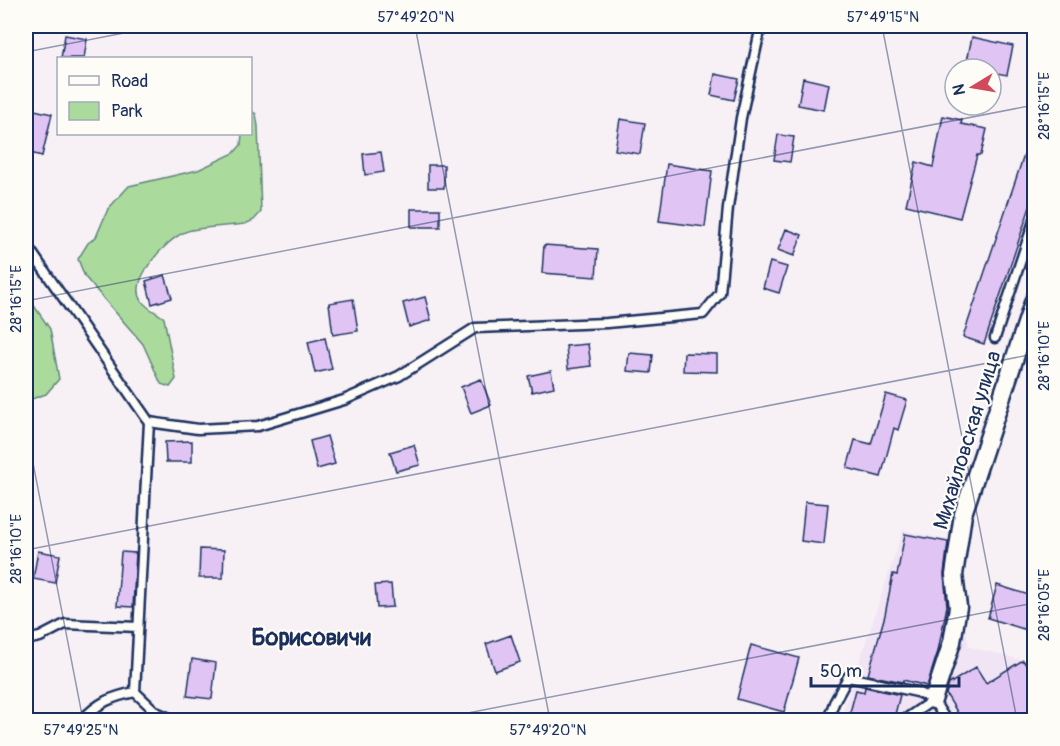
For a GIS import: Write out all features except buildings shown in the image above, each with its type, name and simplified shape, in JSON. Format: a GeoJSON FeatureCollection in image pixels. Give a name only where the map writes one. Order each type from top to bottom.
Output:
{"type":"FeatureCollection","features":[{"type":"Feature","properties":{"kind":"street","name":"Михайловская улица"},"geometry":{"type":"LineString","coordinates":[[933,700],[952,642],[956,619],[954,575],[963,514],[1035,300]]}},
{"type":"Feature","properties":{"kind":"lane"},"geometry":{"type":"LineString","coordinates":[[149,422],[198,429],[258,426],[344,400],[399,376],[475,328],[607,324],[703,314],[720,293],[728,208],[741,118],[761,26]]}},
{"type":"Feature","properties":{"kind":"lane"},"geometry":{"type":"LineString","coordinates":[[995,338],[1035,221]]}},
{"type":"Feature","properties":{"kind":"lane"},"geometry":{"type":"LineString","coordinates":[[26,244],[149,422],[135,692],[156,712],[174,720]]}},
{"type":"Feature","properties":{"kind":"lane"},"geometry":{"type":"LineString","coordinates":[[26,640],[40,637],[66,624],[138,627]]}},
{"type":"Feature","properties":{"kind":"lane"},"geometry":{"type":"LineString","coordinates":[[828,720],[848,677],[916,692],[933,700],[946,720]]}},
{"type":"Feature","properties":{"kind":"lane"},"geometry":{"type":"LineString","coordinates":[[82,720],[94,706],[114,696],[135,692]]}},
{"type":"Feature","properties":{"kind":"lane"},"geometry":{"type":"LineString","coordinates":[[904,720],[933,700]]}},
{"type":"Feature","properties":{"kind":"shaded area"},"geometry":{"type":"Polygon","coordinates":[[[903,530],[960,543],[956,572],[969,647],[1034,663],[1034,720],[840,720],[903,530]]]}},
{"type":"Feature","properties":{"kind":"green space"},"geometry":{"type":"Polygon","coordinates":[[[252,112],[256,114],[258,126],[261,212],[254,220],[245,224],[197,229],[177,236],[159,252],[144,272],[140,282],[139,292],[144,304],[164,318],[176,379],[170,387],[161,384],[143,344],[85,277],[78,259],[88,243],[96,237],[108,209],[129,186],[198,170],[234,153],[241,145],[242,135],[252,135],[252,112]]]}},
{"type":"Feature","properties":{"kind":"green space"},"geometry":{"type":"Polygon","coordinates":[[[26,294],[50,329],[59,379],[46,394],[26,401],[26,294]]]}},
{"type":"Feature","properties":{"kind":"district","name":"Борисовичи"},"geometry":{"type":"Point","coordinates":[311,637]}}]}
